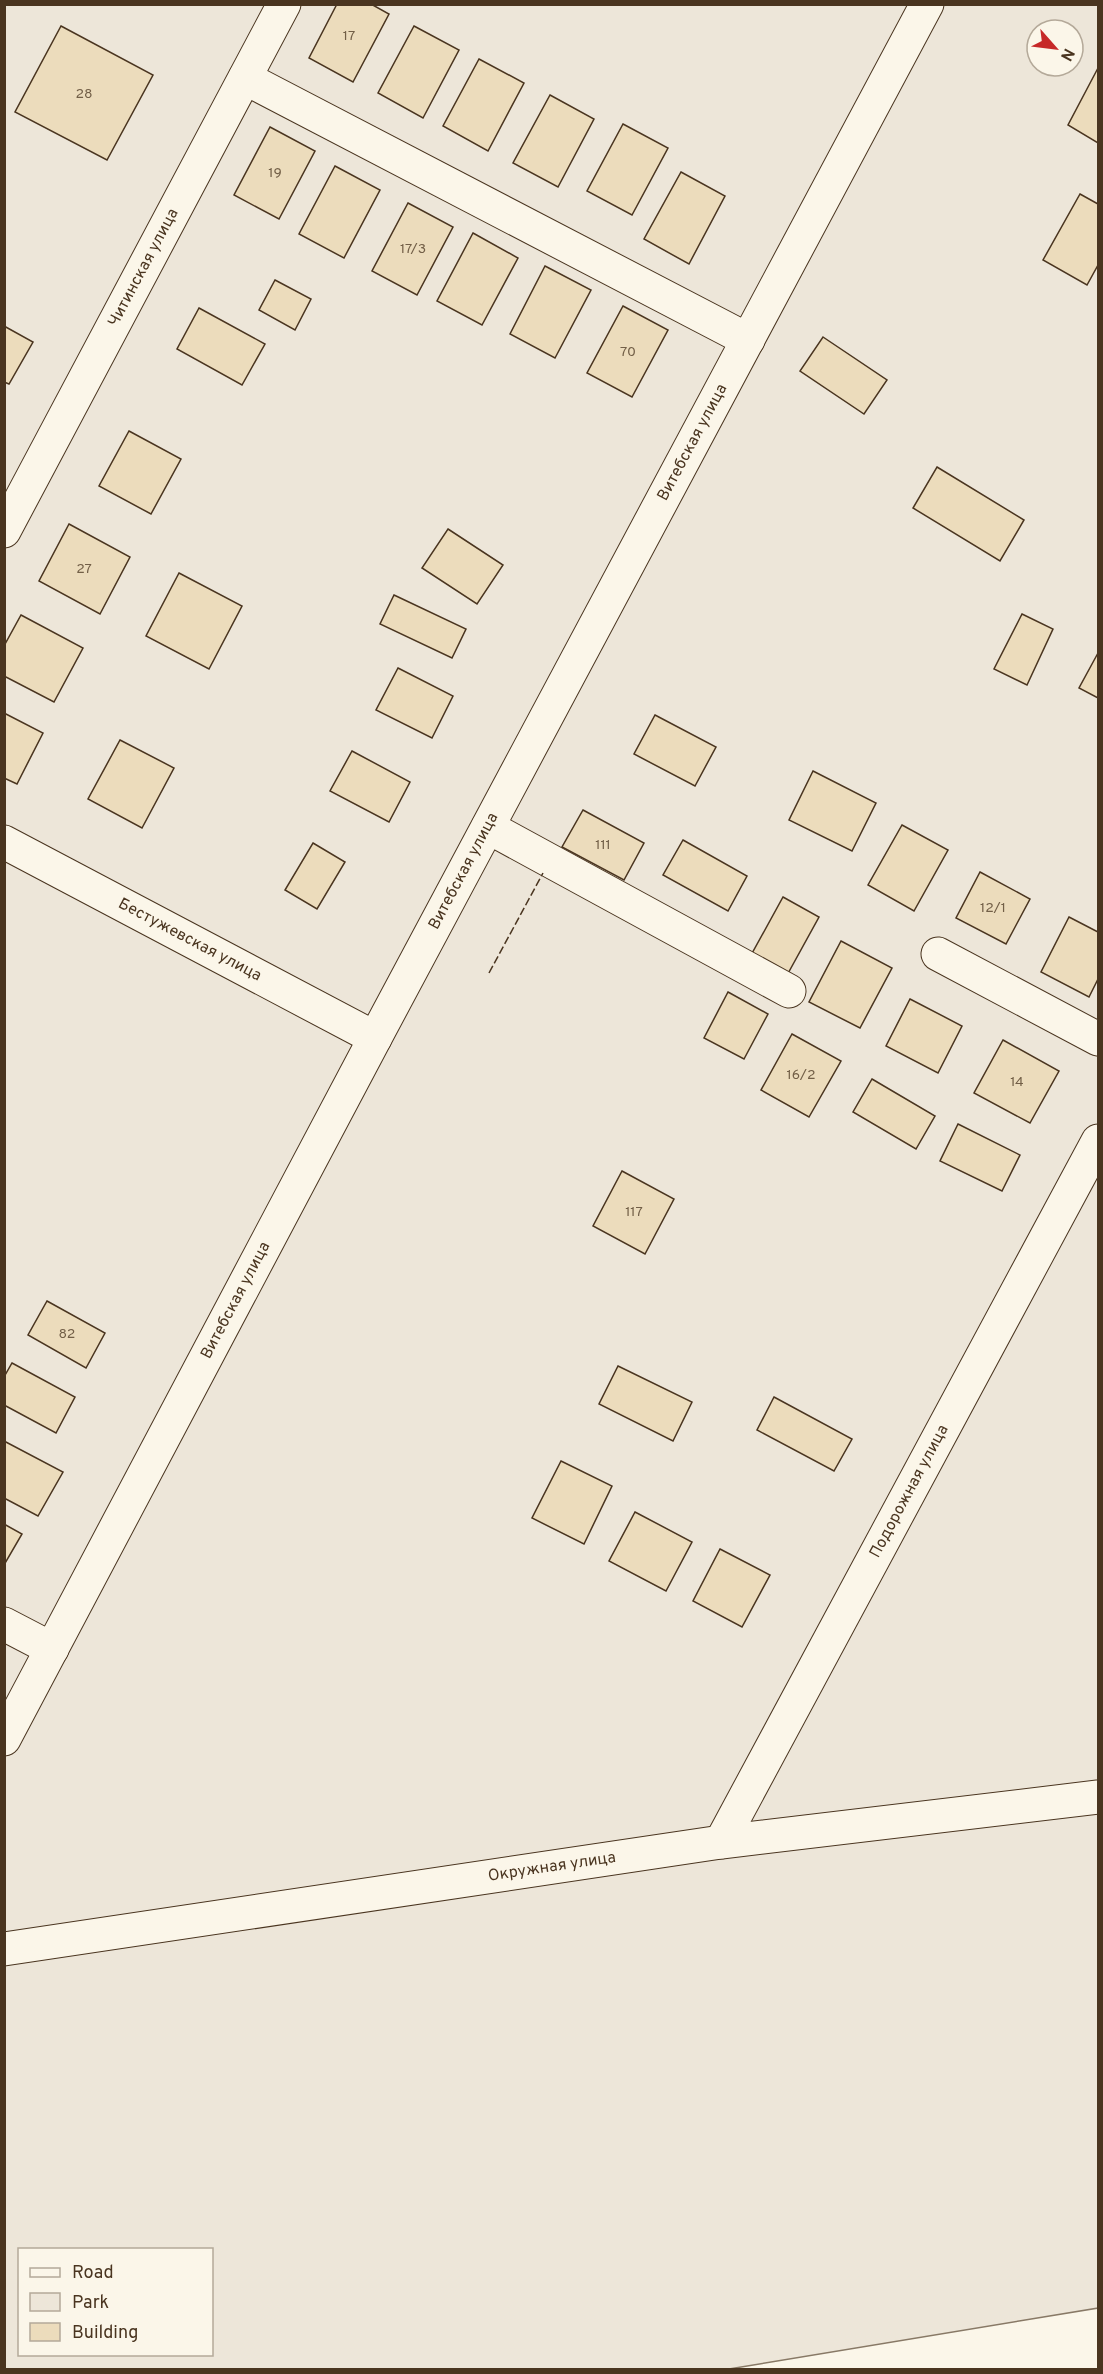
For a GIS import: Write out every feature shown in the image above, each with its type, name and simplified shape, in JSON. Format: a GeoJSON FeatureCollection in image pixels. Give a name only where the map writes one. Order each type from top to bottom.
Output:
{"type":"FeatureCollection","features":[{"type":"Feature","properties":{"kind":"street","name":"Читинская улица"},"geometry":{"type":"LineString","coordinates":[[4,531],[284,4]]}},
{"type":"Feature","properties":{"kind":"street","name":"Витебская улица"},"geometry":{"type":"LineString","coordinates":[[4,1739],[927,4]]}},
{"type":"Feature","properties":{"kind":"street"},"geometry":{"type":"LineString","coordinates":[[245,78],[748,340]]}},
{"type":"Feature","properties":{"kind":"street"},"geometry":{"type":"LineString","coordinates":[[488,827],[789,991]]}},
{"type":"Feature","properties":{"kind":"street","name":"Бестужевская улица"},"geometry":{"type":"LineString","coordinates":[[4,842],[375,1038]]}},
{"type":"Feature","properties":{"kind":"street"},"geometry":{"type":"LineString","coordinates":[[938,954],[1098,1039]]}},
{"type":"Feature","properties":{"kind":"street","name":"Подорожная улица"},"geometry":{"type":"LineString","coordinates":[[721,1842],[1098,1141]]}},
{"type":"Feature","properties":{"kind":"street"},"geometry":{"type":"LineString","coordinates":[[4,1624],[52,1649]]}},
{"type":"Feature","properties":{"kind":"street","name":"Окружная улица"},"geometry":{"type":"LineString","coordinates":[[4,1949],[721,1842],[1098,1797]]}},
{"type":"Feature","properties":{"kind":"green space"},"geometry":{"type":"Polygon","coordinates":[[[5,5],[1098,5],[1098,2308],[729,2369],[5,2370],[5,5]]]}},
{"type":"Feature","properties":{"kind":"building"},"geometry":{"type":"Polygon","coordinates":[[[337,4],[371,4],[389,14],[353,82],[309,58],[337,4]]]}},
{"type":"Feature","properties":{"kind":"building"},"geometry":{"type":"Polygon","coordinates":[[[61,26],[153,75],[107,160],[15,112],[61,26]]]}},
{"type":"Feature","properties":{"kind":"building"},"geometry":{"type":"Polygon","coordinates":[[[414,26],[459,50],[423,118],[378,93],[414,26]]]}},
{"type":"Feature","properties":{"kind":"building"},"geometry":{"type":"Polygon","coordinates":[[[479,59],[524,83],[488,151],[443,126],[479,59]]]}},
{"type":"Feature","properties":{"kind":"building"},"geometry":{"type":"Polygon","coordinates":[[[1098,68],[1098,143],[1068,125],[1098,68]]]}},
{"type":"Feature","properties":{"kind":"building"},"geometry":{"type":"Polygon","coordinates":[[[550,95],[594,119],[558,187],[513,163],[550,95]]]}},
{"type":"Feature","properties":{"kind":"building"},"geometry":{"type":"Polygon","coordinates":[[[623,124],[668,148],[632,215],[587,191],[623,124]]]}},
{"type":"Feature","properties":{"kind":"building"},"geometry":{"type":"Polygon","coordinates":[[[270,127],[315,151],[279,219],[234,195],[270,127]]]}},
{"type":"Feature","properties":{"kind":"building"},"geometry":{"type":"Polygon","coordinates":[[[335,166],[380,190],[344,258],[299,234],[335,166]]]}},
{"type":"Feature","properties":{"kind":"building"},"geometry":{"type":"Polygon","coordinates":[[[681,172],[725,196],[689,264],[644,239],[681,172]]]}},
{"type":"Feature","properties":{"kind":"building"},"geometry":{"type":"Polygon","coordinates":[[[1080,194],[1098,204],[1098,265],[1087,285],[1043,260],[1080,194]]]}},
{"type":"Feature","properties":{"kind":"building"},"geometry":{"type":"Polygon","coordinates":[[[408,203],[453,227],[417,295],[372,271],[408,203]]]}},
{"type":"Feature","properties":{"kind":"building"},"geometry":{"type":"Polygon","coordinates":[[[473,233],[518,258],[482,325],[437,301],[473,233]]]}},
{"type":"Feature","properties":{"kind":"building"},"geometry":{"type":"Polygon","coordinates":[[[545,266],[591,290],[555,358],[510,334],[545,266]]]}},
{"type":"Feature","properties":{"kind":"building"},"geometry":{"type":"Polygon","coordinates":[[[275,280],[311,299],[295,330],[259,310],[275,280]]]}},
{"type":"Feature","properties":{"kind":"building"},"geometry":{"type":"Polygon","coordinates":[[[623,306],[668,330],[632,397],[587,373],[623,306]]]}},
{"type":"Feature","properties":{"kind":"building"},"geometry":{"type":"Polygon","coordinates":[[[199,308],[265,344],[242,385],[177,349],[199,308]]]}},
{"type":"Feature","properties":{"kind":"building"},"geometry":{"type":"Polygon","coordinates":[[[4,326],[33,342],[9,384],[4,382],[4,326]]]}},
{"type":"Feature","properties":{"kind":"building"},"geometry":{"type":"Polygon","coordinates":[[[823,337],[887,380],[864,414],[800,371],[823,337]]]}},
{"type":"Feature","properties":{"kind":"building"},"geometry":{"type":"Polygon","coordinates":[[[129,431],[181,459],[151,514],[99,486],[129,431]]]}},
{"type":"Feature","properties":{"kind":"building"},"geometry":{"type":"Polygon","coordinates":[[[937,467],[1024,520],[1000,561],[913,508],[937,467]]]}},
{"type":"Feature","properties":{"kind":"building"},"geometry":{"type":"Polygon","coordinates":[[[69,524],[130,557],[100,614],[39,581],[69,524]]]}},
{"type":"Feature","properties":{"kind":"building"},"geometry":{"type":"Polygon","coordinates":[[[448,529],[503,565],[477,604],[422,568],[448,529]]]}},
{"type":"Feature","properties":{"kind":"building"},"geometry":{"type":"Polygon","coordinates":[[[179,573],[242,606],[209,669],[146,636],[179,573]]]}},
{"type":"Feature","properties":{"kind":"building"},"geometry":{"type":"Polygon","coordinates":[[[394,595],[466,629],[452,658],[380,624],[394,595]]]}},
{"type":"Feature","properties":{"kind":"building"},"geometry":{"type":"Polygon","coordinates":[[[1022,614],[1053,629],[1027,685],[994,669],[1022,614]]]}},
{"type":"Feature","properties":{"kind":"building"},"geometry":{"type":"Polygon","coordinates":[[[21,615],[83,648],[54,702],[4,676],[4,646],[21,615]]]}},
{"type":"Feature","properties":{"kind":"building"},"geometry":{"type":"Polygon","coordinates":[[[1098,653],[1098,698],[1079,688],[1098,653]]]}},
{"type":"Feature","properties":{"kind":"building"},"geometry":{"type":"Polygon","coordinates":[[[398,668],[453,696],[432,738],[376,710],[398,668]]]}},
{"type":"Feature","properties":{"kind":"building"},"geometry":{"type":"Polygon","coordinates":[[[4,713],[43,733],[17,784],[4,778],[4,713]]]}},
{"type":"Feature","properties":{"kind":"building"},"geometry":{"type":"Polygon","coordinates":[[[655,715],[716,747],[695,786],[634,754],[655,715]]]}},
{"type":"Feature","properties":{"kind":"building"},"geometry":{"type":"Polygon","coordinates":[[[120,740],[174,768],[142,828],[88,799],[120,740]]]}},
{"type":"Feature","properties":{"kind":"building"},"geometry":{"type":"Polygon","coordinates":[[[352,751],[410,782],[389,822],[330,791],[352,751]]]}},
{"type":"Feature","properties":{"kind":"building"},"geometry":{"type":"Polygon","coordinates":[[[813,771],[876,803],[852,851],[789,820],[813,771]]]}},
{"type":"Feature","properties":{"kind":"building"},"geometry":{"type":"Polygon","coordinates":[[[583,810],[644,843],[624,880],[562,847],[583,810]]]}},
{"type":"Feature","properties":{"kind":"building"},"geometry":{"type":"Polygon","coordinates":[[[902,825],[948,850],[914,911],[868,885],[902,825]]]}},
{"type":"Feature","properties":{"kind":"building"},"geometry":{"type":"Polygon","coordinates":[[[683,840],[747,876],[728,911],[663,875],[683,840]]]}},
{"type":"Feature","properties":{"kind":"building"},"geometry":{"type":"Polygon","coordinates":[[[313,843],[345,862],[317,909],[285,890],[313,843]]]}},
{"type":"Feature","properties":{"kind":"building"},"geometry":{"type":"Polygon","coordinates":[[[980,872],[1030,899],[1006,944],[956,918],[980,872]]]}},
{"type":"Feature","properties":{"kind":"building"},"geometry":{"type":"Polygon","coordinates":[[[783,897],[819,917],[786,977],[750,957],[783,897]]]}},
{"type":"Feature","properties":{"kind":"building"},"geometry":{"type":"Polygon","coordinates":[[[1069,917],[1098,932],[1098,979],[1089,997],[1041,972],[1069,917]]]}},
{"type":"Feature","properties":{"kind":"building"},"geometry":{"type":"Polygon","coordinates":[[[841,941],[892,968],[860,1028],[809,1002],[841,941]]]}},
{"type":"Feature","properties":{"kind":"building"},"geometry":{"type":"Polygon","coordinates":[[[728,992],[768,1014],[744,1059],[704,1038],[728,992]]]}},
{"type":"Feature","properties":{"kind":"building"},"geometry":{"type":"Polygon","coordinates":[[[910,999],[962,1026],[938,1073],[886,1046],[910,999]]]}},
{"type":"Feature","properties":{"kind":"building"},"geometry":{"type":"Polygon","coordinates":[[[792,1034],[841,1061],[809,1117],[761,1090],[792,1034]]]}},
{"type":"Feature","properties":{"kind":"building"},"geometry":{"type":"Polygon","coordinates":[[[1003,1040],[1059,1071],[1030,1123],[974,1093],[1003,1040]]]}},
{"type":"Feature","properties":{"kind":"building"},"geometry":{"type":"Polygon","coordinates":[[[872,1079],[935,1116],[916,1149],[853,1112],[872,1079]]]}},
{"type":"Feature","properties":{"kind":"building"},"geometry":{"type":"Polygon","coordinates":[[[958,1124],[1020,1155],[1002,1191],[940,1161],[958,1124]]]}},
{"type":"Feature","properties":{"kind":"building"},"geometry":{"type":"Polygon","coordinates":[[[622,1171],[674,1199],[645,1254],[593,1226],[622,1171]]]}},
{"type":"Feature","properties":{"kind":"building"},"geometry":{"type":"Polygon","coordinates":[[[47,1301],[105,1333],[86,1368],[28,1335],[47,1301]]]}},
{"type":"Feature","properties":{"kind":"building"},"geometry":{"type":"Polygon","coordinates":[[[12,1363],[75,1397],[56,1433],[4,1405],[4,1377],[12,1363]]]}},
{"type":"Feature","properties":{"kind":"building"},"geometry":{"type":"Polygon","coordinates":[[[618,1366],[692,1402],[673,1441],[599,1404],[618,1366]]]}},
{"type":"Feature","properties":{"kind":"building"},"geometry":{"type":"Polygon","coordinates":[[[774,1397],[852,1439],[834,1471],[757,1430],[774,1397]]]}},
{"type":"Feature","properties":{"kind":"building"},"geometry":{"type":"Polygon","coordinates":[[[4,1441],[63,1472],[38,1516],[4,1498],[4,1441]]]}},
{"type":"Feature","properties":{"kind":"building"},"geometry":{"type":"Polygon","coordinates":[[[561,1461],[612,1486],[584,1544],[532,1518],[561,1461]]]}},
{"type":"Feature","properties":{"kind":"building"},"geometry":{"type":"Polygon","coordinates":[[[635,1512],[692,1542],[666,1591],[609,1561],[635,1512]]]}},
{"type":"Feature","properties":{"kind":"building"},"geometry":{"type":"Polygon","coordinates":[[[4,1524],[22,1534],[4,1565],[4,1524]]]}},
{"type":"Feature","properties":{"kind":"building"},"geometry":{"type":"Polygon","coordinates":[[[720,1549],[770,1575],[742,1627],[693,1601],[720,1549]]]}},
{"type":"Feature","properties":{"kind":"fence"},"geometry":{"type":"LineString","coordinates":[[489,973],[543,873]]}}]}
